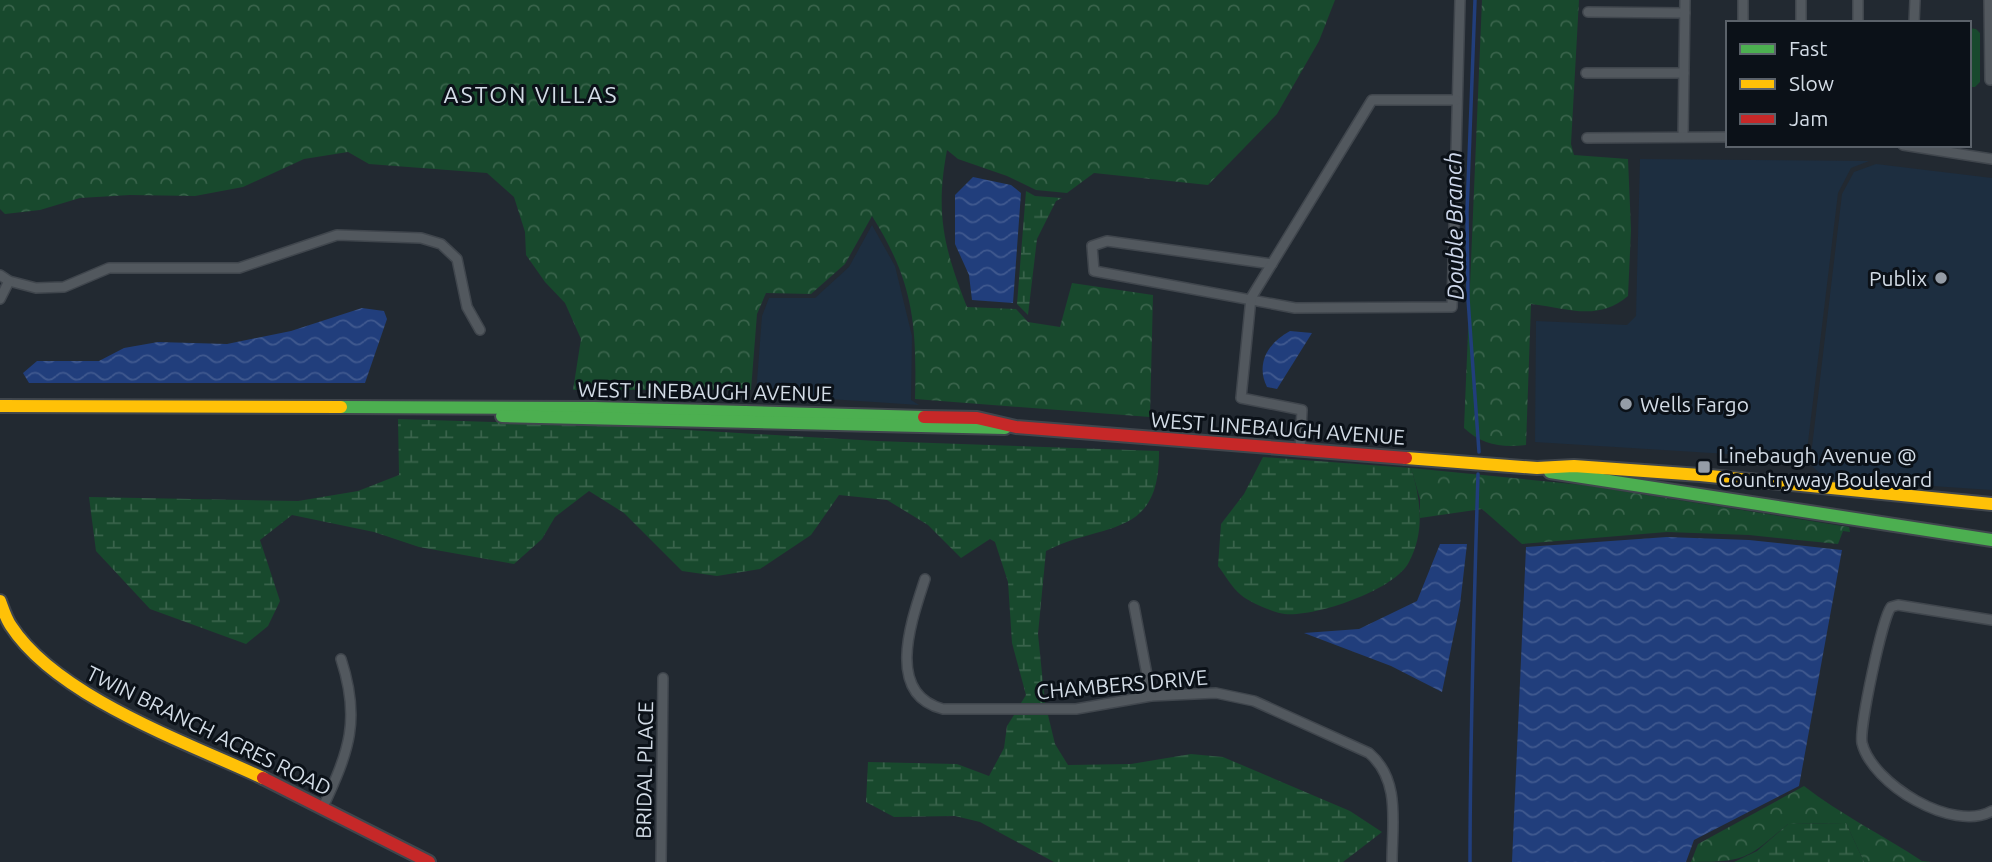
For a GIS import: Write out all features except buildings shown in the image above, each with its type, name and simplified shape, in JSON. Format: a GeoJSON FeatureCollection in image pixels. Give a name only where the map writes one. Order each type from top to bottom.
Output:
{"type":"FeatureCollection","features":[{"type":"Feature","properties":{"kind":"main road","name":"WEST LINEBAUGH AVENUE"},"geometry":{"type":"LineString","coordinates":[[3,405],[786,418],[848,412],[977,418],[1016,427]]}},
{"type":"Feature","properties":{"kind":"main road"},"geometry":{"type":"LineString","coordinates":[[847,427],[848,412]]}},
{"type":"Feature","properties":{"kind":"main road","name":"WEST LINEBAUGH AVENUE"},"geometry":{"type":"LineString","coordinates":[[786,418],[847,427],[1016,427],[1537,468],[1664,492],[1992,540]]}},
{"type":"Feature","properties":{"kind":"main road","name":"WEST LINEBAUGH AVENUE"},"geometry":{"type":"LineString","coordinates":[[1537,468],[1574,466],[1687,474],[1992,504]]}},
{"type":"Feature","properties":{"kind":"main road"},"geometry":{"type":"LineString","coordinates":[[1813,512],[1816,487]]}},
{"type":"Feature","properties":{"kind":"main road","name":"TWIN BRANCH ACRES ROAD"},"geometry":{"type":"LineString","coordinates":[[0,601],[6,629],[48,666],[92,697],[323,807],[429,862]]}},
{"type":"Feature","properties":{"kind":"street"},"geometry":{"type":"LineString","coordinates":[[1272,264],[1107,240],[1092,246],[1094,271],[1295,308],[1452,307],[1460,0]]}},
{"type":"Feature","properties":{"kind":"street"},"geometry":{"type":"LineString","coordinates":[[1683,137],[1685,0]]}},
{"type":"Feature","properties":{"kind":"street"},"geometry":{"type":"LineString","coordinates":[[1743,0],[1743,21]]}},
{"type":"Feature","properties":{"kind":"street"},"geometry":{"type":"LineString","coordinates":[[1801,0],[1801,21]]}},
{"type":"Feature","properties":{"kind":"street"},"geometry":{"type":"LineString","coordinates":[[1858,0],[1858,21]]}},
{"type":"Feature","properties":{"kind":"street"},"geometry":{"type":"LineString","coordinates":[[1914,21],[1915,0]]}},
{"type":"Feature","properties":{"kind":"street"},"geometry":{"type":"LineString","coordinates":[[1989,0],[1990,80]]}},
{"type":"Feature","properties":{"kind":"street"},"geometry":{"type":"LineString","coordinates":[[1588,12],[1685,13]]}},
{"type":"Feature","properties":{"kind":"street"},"geometry":{"type":"LineString","coordinates":[[1586,74],[1684,73]]}},
{"type":"Feature","properties":{"kind":"street"},"geometry":{"type":"LineString","coordinates":[[1300,449],[1302,410],[1241,398],[1251,298],[1372,100],[1456,100]]}},
{"type":"Feature","properties":{"kind":"street"},"geometry":{"type":"LineString","coordinates":[[1587,138],[1726,137]]}},
{"type":"Feature","properties":{"kind":"street"},"geometry":{"type":"LineString","coordinates":[[1916,147],[1992,159]]}},
{"type":"Feature","properties":{"kind":"street"},"geometry":{"type":"LineString","coordinates":[[0,275],[9,281],[36,288],[64,287],[109,268],[239,268],[337,235],[421,238],[440,244],[457,259],[467,307],[480,330]]}},
{"type":"Feature","properties":{"kind":"street"},"geometry":{"type":"LineString","coordinates":[[0,299],[9,281]]}},
{"type":"Feature","properties":{"kind":"street","name":"CHAMBERS DRIVE"},"geometry":{"type":"LineString","coordinates":[[925,579],[907,633],[909,684],[928,705],[943,709],[1076,709],[1150,696],[1203,692],[1241,697],[1369,753],[1383,765],[1389,777],[1392,862]]}},
{"type":"Feature","properties":{"kind":"street"},"geometry":{"type":"LineString","coordinates":[[1992,620],[1954,612],[1898,605],[1891,607],[1887,612],[1862,720],[1862,742],[1871,764],[1934,810],[1962,818],[1973,818],[1992,811]]}},
{"type":"Feature","properties":{"kind":"street"},"geometry":{"type":"LineString","coordinates":[[1134,606],[1150,696]]}},
{"type":"Feature","properties":{"kind":"street"},"geometry":{"type":"LineString","coordinates":[[323,807],[349,739],[352,693],[341,659]]}},
{"type":"Feature","properties":{"kind":"street","name":"BRIDAL PLACE"},"geometry":{"type":"LineString","coordinates":[[661,862],[663,678]]}},
{"type":"Feature","properties":{"kind":"shaded area"},"geometry":{"type":"Polygon","coordinates":[[[1640,159],[1869,161],[1851,168],[1838,193],[1806,459],[1535,442],[1536,321],[1627,325],[1636,316],[1640,159]]]}},
{"type":"Feature","properties":{"kind":"shaded area"},"geometry":{"type":"Polygon","coordinates":[[[1876,164],[1992,178],[1992,490],[1826,479],[1810,464],[1842,194],[1854,172],[1876,164]]]}},
{"type":"Feature","properties":{"kind":"shaded area"},"geometry":{"type":"Polygon","coordinates":[[[872,225],[895,266],[912,336],[911,400],[919,405],[756,394],[762,316],[769,298],[815,298],[849,267],[872,225]]]}},
{"type":"Feature","properties":{"kind":"green space"},"geometry":{"type":"Polygon","coordinates":[[[0,0],[1335,0],[1319,41],[1277,114],[1208,185],[1094,173],[1067,193],[1036,190],[1007,176],[958,159],[947,150],[942,193],[944,230],[952,267],[967,307],[1016,309],[1028,322],[1060,327],[1072,283],[1153,295],[1150,417],[915,399],[915,347],[910,303],[896,261],[872,216],[845,264],[811,294],[766,293],[757,314],[751,390],[573,390],[581,339],[565,303],[545,282],[526,255],[525,232],[514,197],[487,173],[369,164],[348,152],[304,159],[243,187],[195,196],[130,195],[80,198],[40,210],[5,214],[0,209],[0,0]]]}},
{"type":"Feature","properties":{"kind":"green space"},"geometry":{"type":"Polygon","coordinates":[[[1482,0],[1579,0],[1571,144],[1574,155],[1628,159],[1631,230],[1628,296],[1617,304],[1594,311],[1531,304],[1526,445],[1517,446],[1485,442],[1464,428],[1482,0]]]}},
{"type":"Feature","properties":{"kind":"green space"},"geometry":{"type":"Polygon","coordinates":[[[1971,28],[1980,33],[1980,82],[1971,87],[1971,28]]]}},
{"type":"Feature","properties":{"kind":"green space"},"geometry":{"type":"Polygon","coordinates":[[[1026,191],[1035,196],[1062,198],[1056,201],[1037,239],[1028,315],[1017,304],[1026,191]]]}},
{"type":"Feature","properties":{"kind":"green space"},"geometry":{"type":"Polygon","coordinates":[[[398,419],[621,426],[877,441],[1159,451],[1157,480],[1150,500],[1139,514],[1108,530],[1046,551],[1038,634],[1045,703],[1021,703],[1026,695],[1012,643],[1008,582],[995,542],[990,539],[961,558],[928,525],[887,500],[839,495],[811,535],[760,569],[717,576],[682,571],[624,513],[589,491],[555,517],[542,539],[514,564],[419,547],[374,532],[292,515],[260,540],[280,601],[268,626],[246,644],[150,609],[96,551],[89,497],[298,501],[358,491],[399,475],[398,419]]]}},
{"type":"Feature","properties":{"kind":"green space"},"geometry":{"type":"Polygon","coordinates":[[[1263,457],[1411,468],[1420,515],[1417,539],[1409,562],[1401,572],[1372,592],[1315,611],[1285,614],[1245,598],[1218,566],[1221,524],[1244,494],[1263,457]]]}},
{"type":"Feature","properties":{"kind":"green space"},"geometry":{"type":"Polygon","coordinates":[[[1411,468],[1583,485],[1849,527],[1850,532],[1843,531],[1838,544],[1749,535],[1667,532],[1522,544],[1482,509],[1420,518],[1420,499],[1411,468]]]}},
{"type":"Feature","properties":{"kind":"green space"},"geometry":{"type":"Polygon","coordinates":[[[1014,715],[1048,715],[1055,744],[1068,765],[1131,764],[1191,754],[1223,757],[1350,811],[1382,832],[1343,862],[1054,862],[980,822],[955,816],[894,817],[866,802],[868,762],[957,764],[989,776],[1004,748],[1007,726],[1014,715]]]}},
{"type":"Feature","properties":{"kind":"green space"},"geometry":{"type":"Polygon","coordinates":[[[1804,786],[1922,861],[1931,862],[1864,862],[1846,823],[1788,824],[1745,856],[1724,861],[1691,862],[1698,844],[1804,786]]]}},
{"type":"Feature","properties":{"kind":"green space"},"geometry":{"type":"Polygon","coordinates":[[[1846,823],[1864,862],[1734,862],[1757,851],[1788,824],[1846,823]]]}},
{"type":"Feature","properties":{"kind":"water"},"geometry":{"type":"Polygon","coordinates":[[[973,177],[1011,185],[1021,193],[1013,303],[972,300],[969,275],[955,244],[955,195],[973,177]]]}},
{"type":"Feature","properties":{"kind":"water"},"geometry":{"type":"Polygon","coordinates":[[[362,308],[384,311],[387,319],[365,383],[29,383],[23,373],[37,361],[99,361],[124,348],[158,342],[227,344],[291,331],[362,308]]]}},
{"type":"Feature","properties":{"kind":"water"},"geometry":{"type":"Polygon","coordinates":[[[1290,331],[1312,333],[1277,389],[1267,387],[1263,370],[1266,354],[1276,341],[1290,331]]]}},
{"type":"Feature","properties":{"kind":"water"},"geometry":{"type":"Polygon","coordinates":[[[1667,537],[1749,540],[1842,550],[1799,786],[1694,840],[1686,862],[1512,862],[1526,547],[1667,537]]]}},
{"type":"Feature","properties":{"kind":"water"},"geometry":{"type":"Polygon","coordinates":[[[1440,544],[1467,544],[1460,605],[1442,692],[1391,666],[1304,633],[1359,629],[1417,601],[1440,544]]]}},
{"type":"Feature","properties":{"kind":"waterway","name":"Double Branch"},"geometry":{"type":"LineString","coordinates":[[1475,0],[1467,212],[1468,299],[1479,452]]}},
{"type":"Feature","properties":{"kind":"waterway","name":"Double Branch"},"geometry":{"type":"LineString","coordinates":[[1470,862],[1478,474]]}},
{"type":"Feature","properties":{"kind":"traffic: fast"},"geometry":{"type":"LineString","coordinates":[[341,407],[595,408],[924,417]]}},
{"type":"Feature","properties":{"kind":"traffic: fast"},"geometry":{"type":"LineString","coordinates":[[502,416],[1005,428]]}},
{"type":"Feature","properties":{"kind":"traffic: fast"},"geometry":{"type":"LineString","coordinates":[[1550,472],[1992,540]]}},
{"type":"Feature","properties":{"kind":"traffic: slow"},"geometry":{"type":"LineString","coordinates":[[0,406],[341,407]]}},
{"type":"Feature","properties":{"kind":"traffic: slow"},"geometry":{"type":"LineString","coordinates":[[1406,458],[1537,468],[1574,466],[1700,475],[1992,504]]}},
{"type":"Feature","properties":{"kind":"traffic: slow"},"geometry":{"type":"LineString","coordinates":[[0,601],[11,626],[32,651],[59,675],[126,716],[263,778]]}},
{"type":"Feature","properties":{"kind":"traffic: jam"},"geometry":{"type":"LineString","coordinates":[[924,417],[977,418],[1016,427],[1406,458]]}},
{"type":"Feature","properties":{"kind":"traffic: jam"},"geometry":{"type":"LineString","coordinates":[[263,778],[429,862]]}},
{"type":"Feature","properties":{"kind":"place","name":"Publix"},"geometry":{"type":"Point","coordinates":[1941,278]}},
{"type":"Feature","properties":{"kind":"place","name":"Wells Fargo"},"geometry":{"type":"Point","coordinates":[1626,404]}},
{"type":"Feature","properties":{"kind":"place","name":"Linebaugh Avenue @ Countryway Boulevard"},"geometry":{"type":"Point","coordinates":[1704,467]}},
{"type":"Feature","properties":{"kind":"district","name":"ASTON VILLAS"},"geometry":{"type":"Point","coordinates":[531,94]}}]}
